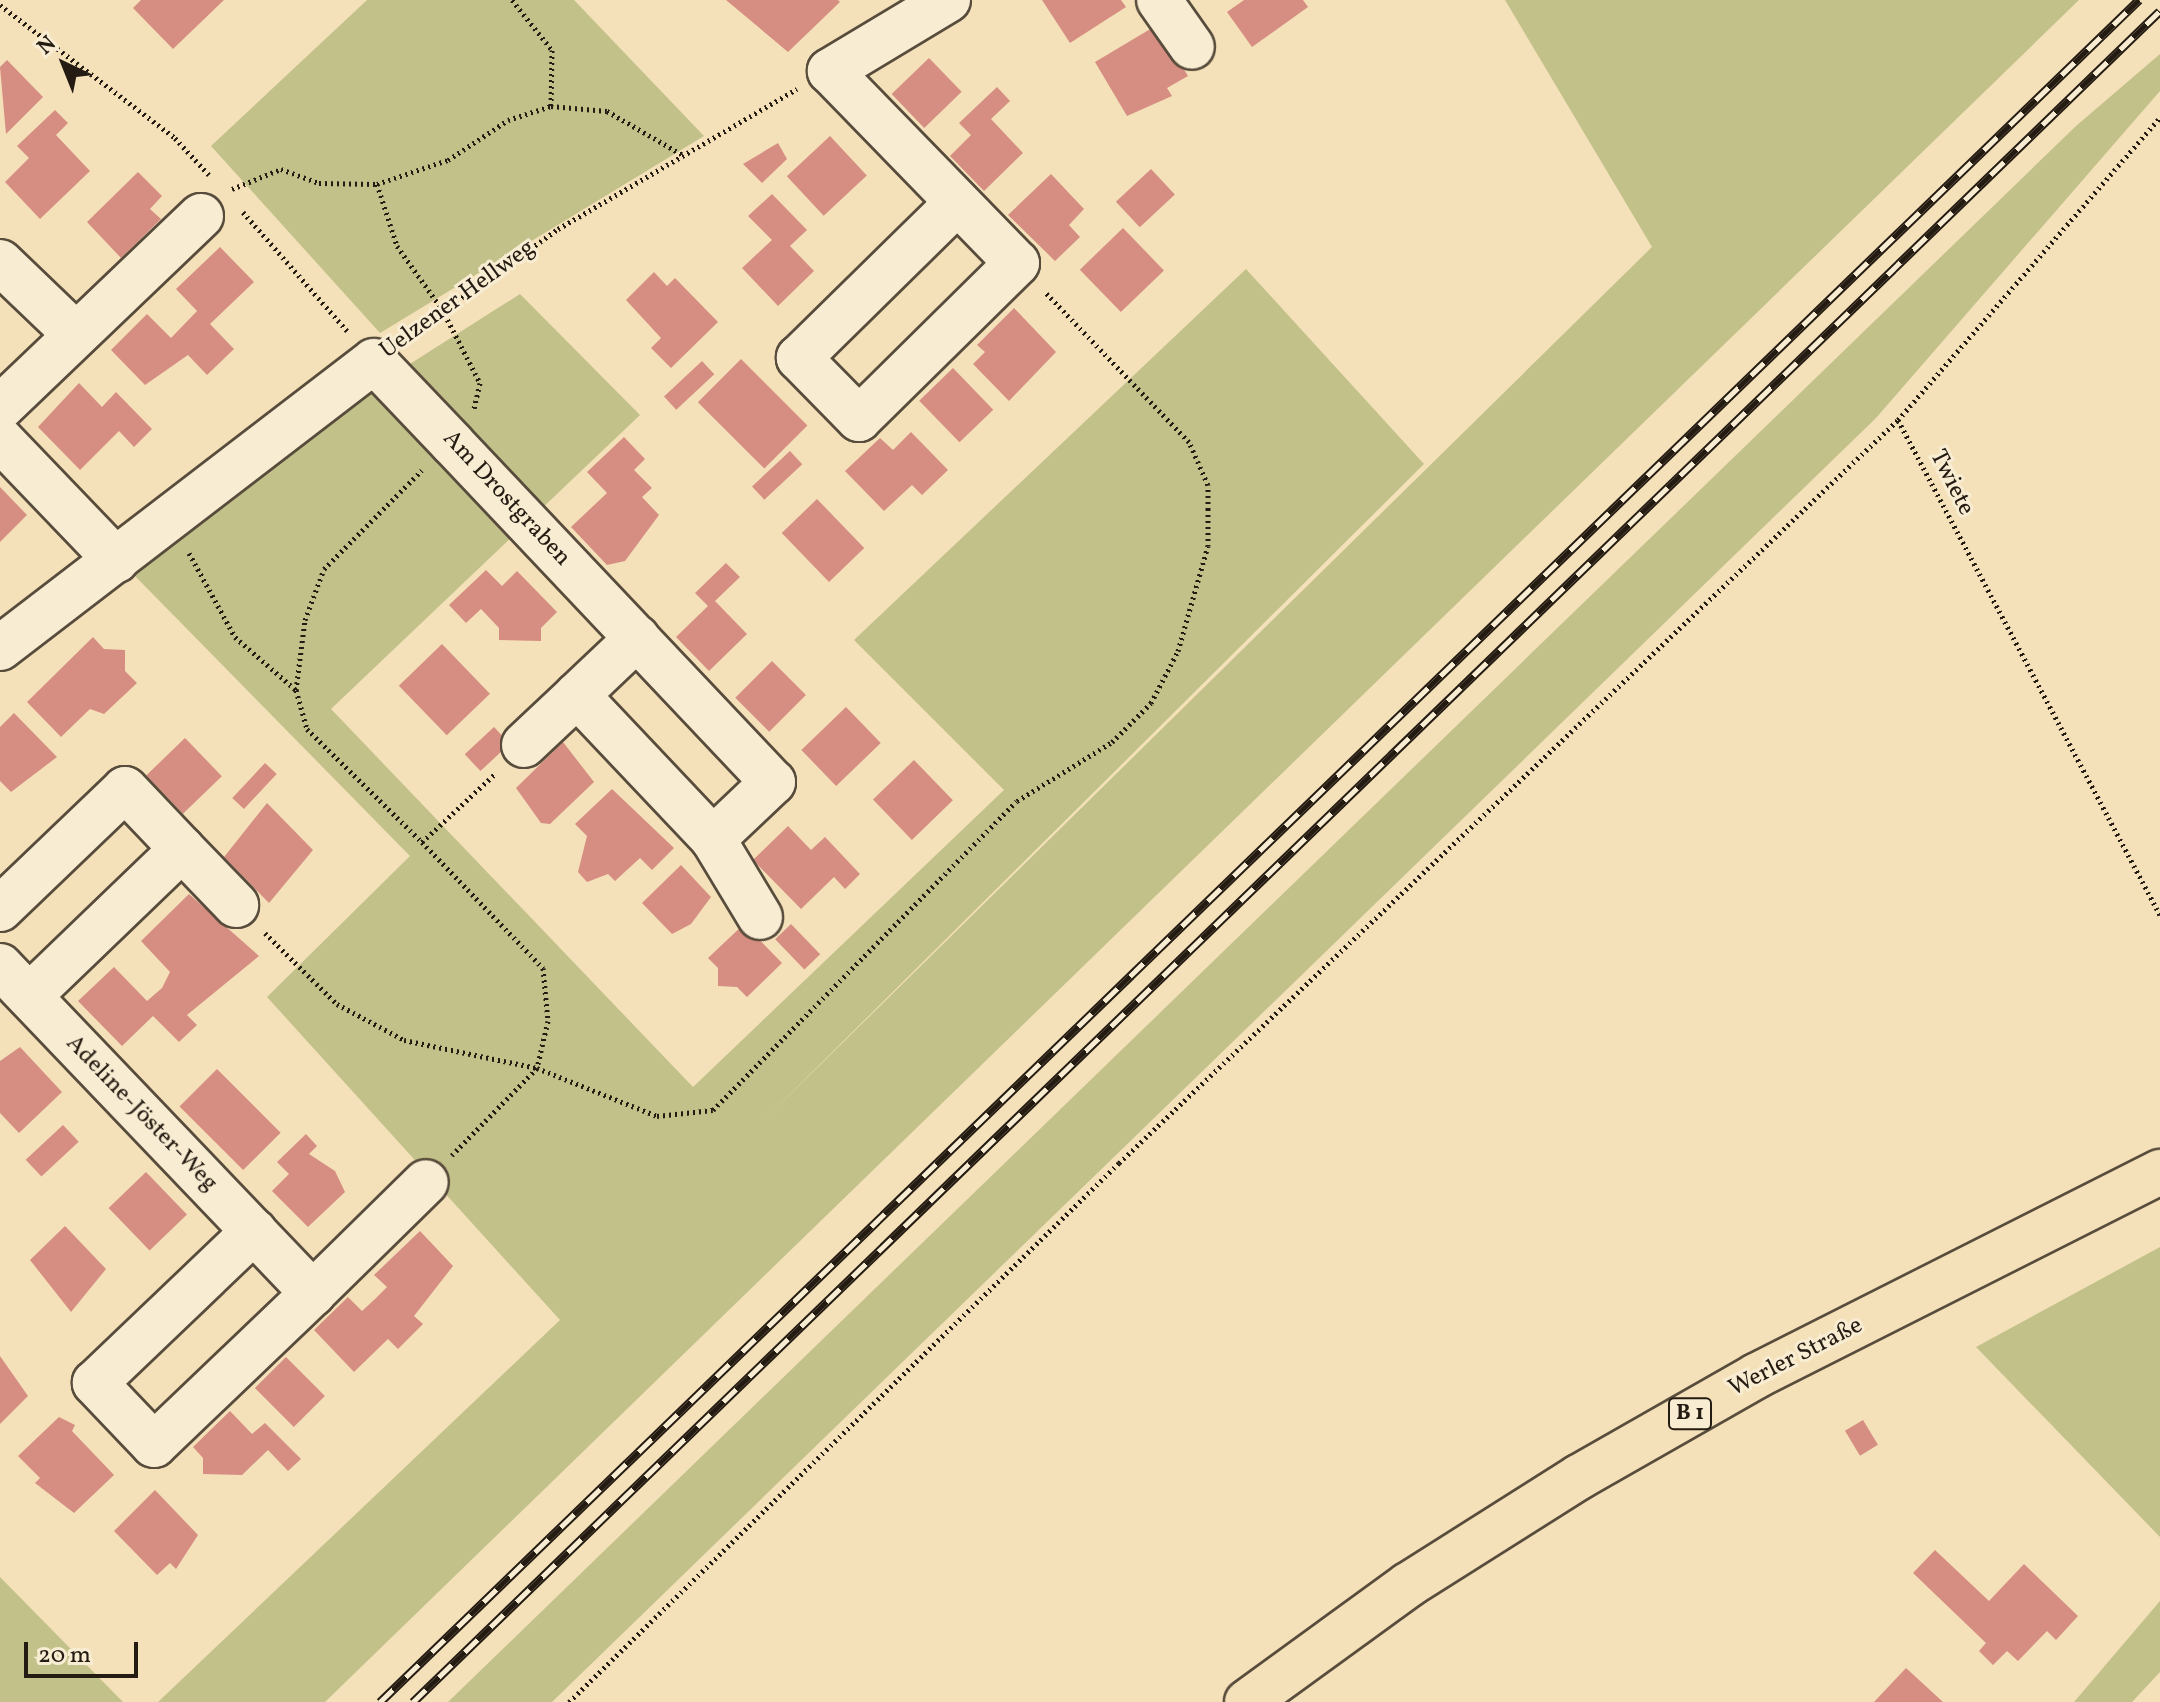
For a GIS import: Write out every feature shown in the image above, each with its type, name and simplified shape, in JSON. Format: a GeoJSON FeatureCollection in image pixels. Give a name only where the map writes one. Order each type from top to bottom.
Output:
{"type":"FeatureCollection","features":[{"type":"Feature","properties":{"kind":"main road","name":"Werler Straße"},"geometry":{"type":"LineString","coordinates":[[1247,1702],[1408,1585],[1579,1477],[1756,1376],[2160,1172]]}},
{"type":"Feature","properties":{"kind":"street"},"geometry":{"type":"LineString","coordinates":[[1159,0],[1192,47]]}},
{"type":"Feature","properties":{"kind":"street"},"geometry":{"type":"LineString","coordinates":[[918,7],[830,71],[1017,263],[859,419],[799,358],[957,203]]}},
{"type":"Feature","properties":{"kind":"street"},"geometry":{"type":"LineString","coordinates":[[0,408],[214,204]]}},
{"type":"Feature","properties":{"kind":"street"},"geometry":{"type":"LineString","coordinates":[[6,280],[76,335]]}},
{"type":"Feature","properties":{"kind":"street","name":"Am Drostgraben"},"geometry":{"type":"LineString","coordinates":[[374,361],[773,782],[713,839]]}},
{"type":"Feature","properties":{"kind":"street","name":"Uelzener Hellweg"},"geometry":{"type":"LineString","coordinates":[[0,648],[374,361]]}},
{"type":"Feature","properties":{"kind":"street"},"geometry":{"type":"LineString","coordinates":[[0,439],[116,560]]}},
{"type":"Feature","properties":{"kind":"street"},"geometry":{"type":"LineString","coordinates":[[524,745],[637,638]]}},
{"type":"Feature","properties":{"kind":"street"},"geometry":{"type":"LineString","coordinates":[[577,695],[713,839],[760,917]]}},
{"type":"Feature","properties":{"kind":"street"},"geometry":{"type":"LineString","coordinates":[[0,909],[125,789],[236,905]]}},
{"type":"Feature","properties":{"kind":"street","name":"Adeline-Jöster-Weg"},"geometry":{"type":"LineString","coordinates":[[182,849],[14,981],[313,1293]]}},
{"type":"Feature","properties":{"kind":"street"},"geometry":{"type":"LineString","coordinates":[[254,1231],[95,1383],[154,1445],[426,1182]]}},
{"type":"Feature","properties":{"kind":"path"},"geometry":{"type":"LineString","coordinates":[[512,0],[552,50],[551,106]]}},
{"type":"Feature","properties":{"kind":"path","name":"Uelzener Hellweg"},"geometry":{"type":"LineString","coordinates":[[374,361],[442,309],[683,155],[830,71]]}},
{"type":"Feature","properties":{"kind":"path"},"geometry":{"type":"LineString","coordinates":[[214,204],[281,169],[319,183],[377,184],[448,160],[508,120],[551,106],[607,111],[683,155]]}},
{"type":"Feature","properties":{"kind":"path"},"geometry":{"type":"LineString","coordinates":[[569,1702],[1119,1163],[1898,420],[2160,118]]}},
{"type":"Feature","properties":{"kind":"path"},"geometry":{"type":"LineString","coordinates":[[377,184],[397,246],[442,309],[480,383],[473,412],[452,443],[324,569],[305,620],[296,690],[307,729],[422,842],[543,968],[548,1021],[537,1068],[426,1182]]}},
{"type":"Feature","properties":{"kind":"path"},"geometry":{"type":"LineString","coordinates":[[236,905],[350,1011],[404,1040],[537,1068],[657,1116],[713,1110],[1017,801],[1112,742],[1151,703],[1178,651],[1208,546],[1208,485],[1189,442],[1017,263]]}},
{"type":"Feature","properties":{"kind":"path","name":"Twiete"},"geometry":{"type":"LineString","coordinates":[[1898,420],[2160,915]]}},
{"type":"Feature","properties":{"kind":"path"},"geometry":{"type":"LineString","coordinates":[[173,515],[235,637],[296,690]]}},
{"type":"Feature","properties":{"kind":"path"},"geometry":{"type":"LineString","coordinates":[[422,842],[524,745]]}},
{"type":"Feature","properties":{"kind":"shaded area"},"geometry":{"type":"Polygon","coordinates":[[[367,0],[574,0],[704,136],[380,333],[211,146],[367,0]]]}},
{"type":"Feature","properties":{"kind":"shaded area"},"geometry":{"type":"Polygon","coordinates":[[[1505,0],[2079,0],[325,1702],[158,1702],[560,1320],[267,997],[410,856],[134,575],[369,390],[520,294],[640,415],[331,709],[693,1087],[1004,790],[854,640],[1246,269],[1424,464],[760,1124],[1652,247],[1505,0]]]}},
{"type":"Feature","properties":{"kind":"shaded area"},"geometry":{"type":"Polygon","coordinates":[[[2160,54],[2160,91],[1876,418],[552,1702],[448,1702],[2076,126],[2160,54]]]}},
{"type":"Feature","properties":{"kind":"shaded area"},"geometry":{"type":"Polygon","coordinates":[[[2160,1247],[2160,1537],[1976,1347],[2160,1247]]]}},
{"type":"Feature","properties":{"kind":"shaded area"},"geometry":{"type":"Polygon","coordinates":[[[0,1577],[123,1702],[0,1702],[0,1577]]]}},
{"type":"Feature","properties":{"kind":"shaded area"},"geometry":{"type":"Polygon","coordinates":[[[2160,1601],[2160,1672],[2132,1702],[2074,1702],[2160,1601]]]}},
{"type":"Feature","properties":{"kind":"building"},"geometry":{"type":"Polygon","coordinates":[[[141,0],[224,0],[173,49],[133,8],[141,0]]]}},
{"type":"Feature","properties":{"kind":"building"},"geometry":{"type":"Polygon","coordinates":[[[726,0],[838,0],[840,2],[788,52],[726,0]]]}},
{"type":"Feature","properties":{"kind":"building"},"geometry":{"type":"Polygon","coordinates":[[[1042,0],[1121,0],[1126,7],[1070,43],[1042,0]]]}},
{"type":"Feature","properties":{"kind":"building"},"geometry":{"type":"Polygon","coordinates":[[[1244,0],[1303,0],[1308,7],[1252,47],[1227,12],[1244,0]]]}},
{"type":"Feature","properties":{"kind":"building"},"geometry":{"type":"Polygon","coordinates":[[[1157,25],[1188,76],[1167,88],[1172,96],[1127,116],[1095,62],[1157,25]]]}},
{"type":"Feature","properties":{"kind":"building"},"geometry":{"type":"Polygon","coordinates":[[[929,58],[962,92],[924,128],[892,94],[929,58]]]}},
{"type":"Feature","properties":{"kind":"building"},"geometry":{"type":"Polygon","coordinates":[[[7,60],[43,97],[6,134],[0,67],[7,60]]]}},
{"type":"Feature","properties":{"kind":"building"},"geometry":{"type":"Polygon","coordinates":[[[997,87],[1010,101],[991,119],[1023,153],[984,191],[950,156],[971,135],[959,123],[997,87]]]}},
{"type":"Feature","properties":{"kind":"building"},"geometry":{"type":"Polygon","coordinates":[[[55,110],[68,123],[56,135],[90,171],[40,219],[5,182],[29,158],[17,146],[55,110]]]}},
{"type":"Feature","properties":{"kind":"building"},"geometry":{"type":"Polygon","coordinates":[[[830,136],[867,175],[824,216],[787,176],[830,136]]]}},
{"type":"Feature","properties":{"kind":"building"},"geometry":{"type":"Polygon","coordinates":[[[778,143],[787,159],[762,183],[743,164],[778,143]]]}},
{"type":"Feature","properties":{"kind":"building"},"geometry":{"type":"Polygon","coordinates":[[[1151,169],[1175,195],[1140,227],[1116,202],[1151,169]]]}},
{"type":"Feature","properties":{"kind":"building"},"geometry":{"type":"Polygon","coordinates":[[[138,172],[162,196],[150,209],[161,219],[121,258],[87,222],[138,172]]]}},
{"type":"Feature","properties":{"kind":"building"},"geometry":{"type":"Polygon","coordinates":[[[1051,174],[1084,209],[1069,225],[1080,237],[1055,261],[1008,215],[1051,174]]]}},
{"type":"Feature","properties":{"kind":"building"},"geometry":{"type":"Polygon","coordinates":[[[772,194],[807,230],[790,246],[814,271],[778,306],[742,268],[772,240],[748,216],[772,194]]]}},
{"type":"Feature","properties":{"kind":"building"},"geometry":{"type":"Polygon","coordinates":[[[1123,228],[1164,270],[1121,312],[1080,270],[1123,228]]]}},
{"type":"Feature","properties":{"kind":"building"},"geometry":{"type":"Polygon","coordinates":[[[220,247],[254,282],[210,324],[234,349],[207,375],[188,355],[145,385],[111,350],[147,314],[171,338],[197,311],[176,289],[220,247]]]}},
{"type":"Feature","properties":{"kind":"building"},"geometry":{"type":"Polygon","coordinates":[[[654,272],[667,286],[675,278],[718,322],[671,368],[651,348],[661,338],[626,300],[654,272]]]}},
{"type":"Feature","properties":{"kind":"building"},"geometry":{"type":"Polygon","coordinates":[[[1014,308],[1056,352],[1009,401],[973,364],[985,352],[977,345],[1014,308]]]}},
{"type":"Feature","properties":{"kind":"building"},"geometry":{"type":"Polygon","coordinates":[[[741,359],[807,425],[764,469],[698,402],[741,359]]]}},
{"type":"Feature","properties":{"kind":"building"},"geometry":{"type":"Polygon","coordinates":[[[702,361],[714,374],[676,410],[664,396],[702,361]]]}},
{"type":"Feature","properties":{"kind":"building"},"geometry":{"type":"Polygon","coordinates":[[[953,368],[993,410],[959,442],[919,401],[953,368]]]}},
{"type":"Feature","properties":{"kind":"building"},"geometry":{"type":"Polygon","coordinates":[[[79,383],[102,407],[116,392],[152,429],[134,447],[119,431],[80,470],[38,427],[79,383]]]}},
{"type":"Feature","properties":{"kind":"building"},"geometry":{"type":"Polygon","coordinates":[[[911,432],[948,470],[922,495],[912,485],[884,511],[845,471],[880,438],[893,450],[911,432]]]}},
{"type":"Feature","properties":{"kind":"building"},"geometry":{"type":"Polygon","coordinates":[[[624,437],[645,459],[634,470],[652,488],[642,497],[659,515],[625,561],[607,565],[571,527],[607,493],[587,472],[624,437]]]}},
{"type":"Feature","properties":{"kind":"building"},"geometry":{"type":"Polygon","coordinates":[[[790,451],[802,464],[764,500],[752,486],[790,451]]]}},
{"type":"Feature","properties":{"kind":"building"},"geometry":{"type":"Polygon","coordinates":[[[0,487],[27,515],[0,542],[0,487]]]}},
{"type":"Feature","properties":{"kind":"building"},"geometry":{"type":"Polygon","coordinates":[[[817,499],[864,548],[829,582],[782,533],[817,499]]]}},
{"type":"Feature","properties":{"kind":"building"},"geometry":{"type":"Polygon","coordinates":[[[726,563],[740,577],[715,601],[747,634],[709,671],[676,637],[708,606],[695,593],[726,563]]]}},
{"type":"Feature","properties":{"kind":"building"},"geometry":{"type":"Polygon","coordinates":[[[486,570],[502,586],[517,571],[557,612],[541,628],[541,641],[499,640],[499,628],[481,609],[466,623],[449,605],[486,570]]]}},
{"type":"Feature","properties":{"kind":"building"},"geometry":{"type":"Polygon","coordinates":[[[93,637],[104,649],[125,650],[125,671],[137,683],[104,714],[90,709],[61,737],[27,702],[93,637]]]}},
{"type":"Feature","properties":{"kind":"building"},"geometry":{"type":"Polygon","coordinates":[[[442,644],[490,694],[447,735],[399,686],[442,644]]]}},
{"type":"Feature","properties":{"kind":"building"},"geometry":{"type":"Polygon","coordinates":[[[772,661],[806,695],[769,732],[735,698],[772,661]]]}},
{"type":"Feature","properties":{"kind":"building"},"geometry":{"type":"Polygon","coordinates":[[[846,707],[881,743],[836,786],[801,750],[846,707]]]}},
{"type":"Feature","properties":{"kind":"building"},"geometry":{"type":"Polygon","coordinates":[[[14,713],[57,757],[11,792],[0,781],[0,727],[14,713]]]}},
{"type":"Feature","properties":{"kind":"building"},"geometry":{"type":"Polygon","coordinates":[[[494,727],[510,744],[480,771],[465,754],[494,727]]]}},
{"type":"Feature","properties":{"kind":"building"},"geometry":{"type":"Polygon","coordinates":[[[185,738],[222,776],[183,814],[146,776],[185,738]]]}},
{"type":"Feature","properties":{"kind":"building"},"geometry":{"type":"Polygon","coordinates":[[[563,742],[594,782],[550,824],[541,823],[516,788],[563,742]]]}},
{"type":"Feature","properties":{"kind":"building"},"geometry":{"type":"Polygon","coordinates":[[[914,760],[953,800],[912,840],[873,800],[914,760]]]}},
{"type":"Feature","properties":{"kind":"building"},"geometry":{"type":"Polygon","coordinates":[[[265,763],[277,774],[244,809],[232,798],[265,763]]]}},
{"type":"Feature","properties":{"kind":"building"},"geometry":{"type":"Polygon","coordinates":[[[612,789],[674,848],[652,870],[640,858],[615,881],[608,874],[587,882],[578,872],[587,836],[575,824],[612,789]]]}},
{"type":"Feature","properties":{"kind":"building"},"geometry":{"type":"Polygon","coordinates":[[[267,803],[313,850],[269,903],[224,857],[267,803]]]}},
{"type":"Feature","properties":{"kind":"building"},"geometry":{"type":"Polygon","coordinates":[[[788,826],[811,850],[825,837],[860,874],[845,889],[834,877],[801,909],[753,860],[788,826]]]}},
{"type":"Feature","properties":{"kind":"building"},"geometry":{"type":"Polygon","coordinates":[[[681,865],[711,897],[691,924],[672,934],[642,903],[681,865]]]}},
{"type":"Feature","properties":{"kind":"building"},"geometry":{"type":"Polygon","coordinates":[[[189,894],[259,956],[187,1015],[197,1025],[179,1042],[153,1016],[122,1046],[78,1001],[114,967],[147,1001],[162,988],[170,972],[141,941],[189,894]]]}},
{"type":"Feature","properties":{"kind":"building"},"geometry":{"type":"Polygon","coordinates":[[[744,924],[782,963],[747,997],[737,987],[718,986],[718,968],[708,958],[744,924]]]}},
{"type":"Feature","properties":{"kind":"building"},"geometry":{"type":"Polygon","coordinates":[[[791,924],[820,954],[804,969],[775,939],[791,924]]]}},
{"type":"Feature","properties":{"kind":"building"},"geometry":{"type":"Polygon","coordinates":[[[20,1047],[62,1092],[19,1133],[0,1113],[0,1061],[20,1047]]]}},
{"type":"Feature","properties":{"kind":"building"},"geometry":{"type":"Polygon","coordinates":[[[217,1069],[281,1133],[243,1170],[180,1106],[217,1069]]]}},
{"type":"Feature","properties":{"kind":"building"},"geometry":{"type":"Polygon","coordinates":[[[63,1125],[79,1142],[41,1177],[26,1160],[63,1125]]]}},
{"type":"Feature","properties":{"kind":"building"},"geometry":{"type":"Polygon","coordinates":[[[306,1134],[317,1146],[309,1154],[335,1171],[345,1192],[308,1227],[272,1191],[289,1174],[277,1162],[306,1134]]]}},
{"type":"Feature","properties":{"kind":"building"},"geometry":{"type":"Polygon","coordinates":[[[146,1172],[187,1214],[150,1251],[109,1208],[146,1172]]]}},
{"type":"Feature","properties":{"kind":"building"},"geometry":{"type":"Polygon","coordinates":[[[65,1226],[106,1269],[71,1312],[30,1260],[65,1226]]]}},
{"type":"Feature","properties":{"kind":"building"},"geometry":{"type":"Polygon","coordinates":[[[420,1231],[453,1266],[414,1316],[423,1324],[398,1349],[388,1339],[354,1372],[314,1330],[348,1297],[362,1311],[375,1299],[387,1287],[374,1275],[420,1231]]]}},
{"type":"Feature","properties":{"kind":"building"},"geometry":{"type":"Polygon","coordinates":[[[0,1356],[28,1396],[0,1424],[0,1356]]]}},
{"type":"Feature","properties":{"kind":"building"},"geometry":{"type":"Polygon","coordinates":[[[286,1357],[325,1396],[294,1427],[255,1388],[286,1357]]]}},
{"type":"Feature","properties":{"kind":"building"},"geometry":{"type":"Polygon","coordinates":[[[230,1411],[252,1434],[265,1423],[301,1459],[288,1471],[268,1450],[242,1475],[203,1474],[203,1458],[193,1447],[230,1411]]]}},
{"type":"Feature","properties":{"kind":"building"},"geometry":{"type":"Polygon","coordinates":[[[59,1417],[75,1425],[72,1431],[114,1475],[74,1513],[35,1483],[40,1478],[18,1456],[59,1417]]]}},
{"type":"Feature","properties":{"kind":"building"},"geometry":{"type":"Polygon","coordinates":[[[1863,1420],[1878,1445],[1860,1456],[1845,1431],[1863,1420]]]}},
{"type":"Feature","properties":{"kind":"building"},"geometry":{"type":"Polygon","coordinates":[[[155,1490],[198,1535],[176,1569],[170,1563],[157,1575],[114,1531],[155,1490]]]}},
{"type":"Feature","properties":{"kind":"building"},"geometry":{"type":"Polygon","coordinates":[[[1935,1550],[1989,1601],[2024,1564],[2078,1616],[2056,1640],[2047,1631],[2018,1661],[2007,1651],[1993,1665],[1979,1651],[1986,1643],[1913,1573],[1935,1550]]]}},
{"type":"Feature","properties":{"kind":"building"},"geometry":{"type":"Polygon","coordinates":[[[1906,1668],[1943,1702],[1874,1702],[1906,1668]]]}},
{"type":"Feature","properties":{"kind":"railway"},"geometry":{"type":"LineString","coordinates":[[380,1702],[2139,0]]}},
{"type":"Feature","properties":{"kind":"railway"},"geometry":{"type":"LineString","coordinates":[[413,1702],[2160,11]]}}]}
